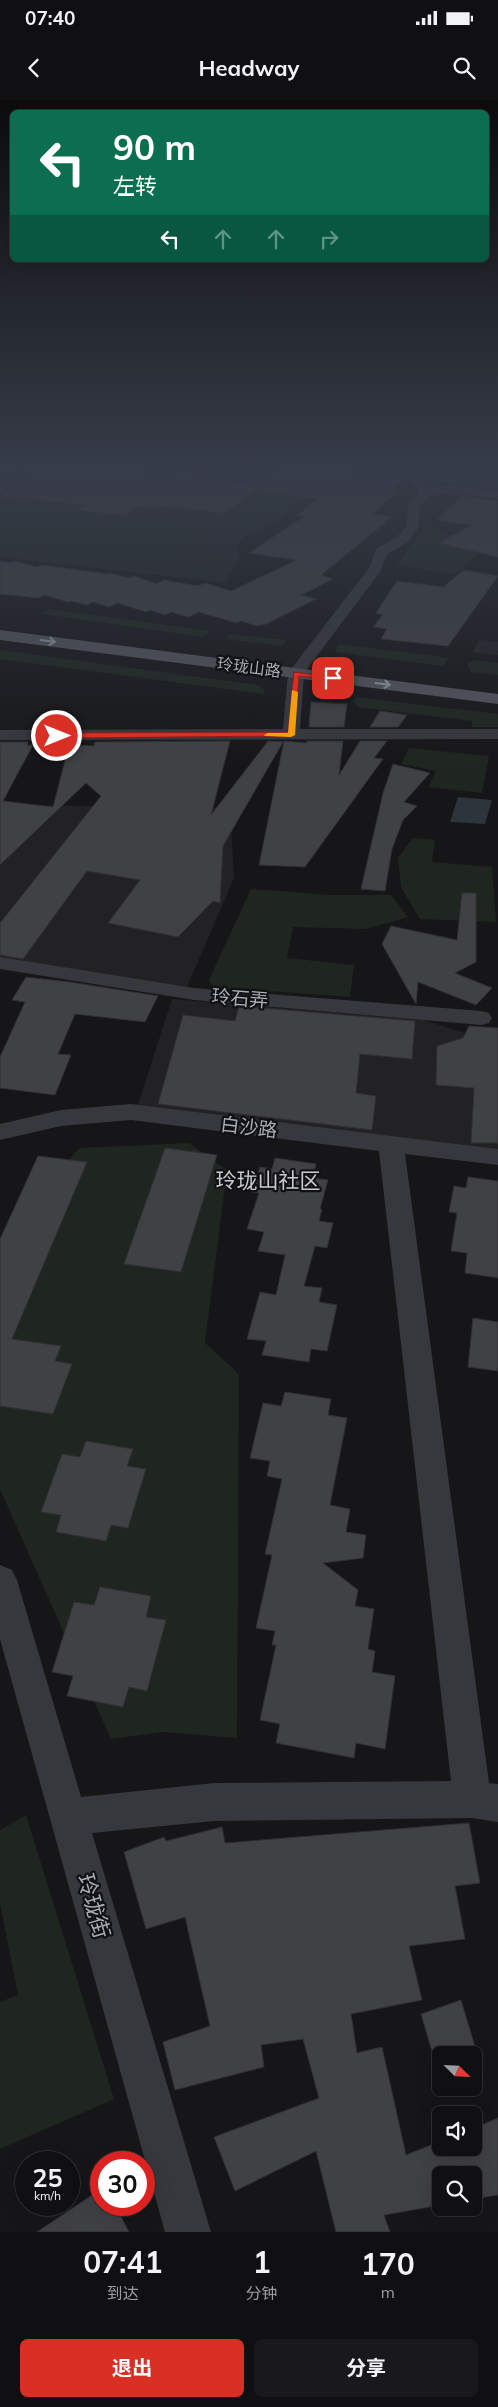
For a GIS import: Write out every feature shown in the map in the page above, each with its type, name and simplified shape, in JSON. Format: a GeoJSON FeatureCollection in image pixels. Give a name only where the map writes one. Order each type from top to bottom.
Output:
{"type":"FeatureCollection","features":[{"type":"Feature","properties":{"kind":"main road","name":"玲珑山路"},"geometry":{"type":"LineString","coordinates":[[0,621],[498,683]]}},
{"type":"Feature","properties":{"kind":"main road","name":"玲珑山路"},"geometry":{"type":"LineString","coordinates":[[0,635],[498,699]]}},
{"type":"Feature","properties":{"kind":"street"},"geometry":{"type":"LineString","coordinates":[[291,735],[296,673],[376,566]]}},
{"type":"Feature","properties":{"kind":"street"},"geometry":{"type":"LineString","coordinates":[[0,735],[498,734]]}},
{"type":"Feature","properties":{"kind":"street","name":"玲石弄"},"geometry":{"type":"LineString","coordinates":[[0,964],[35,967],[194,994],[481,1018]]}},
{"type":"Feature","properties":{"kind":"street","name":"白沙路"},"geometry":{"type":"LineString","coordinates":[[0,1132],[62,1118],[130,1112],[498,1157]]}},
{"type":"Feature","properties":{"kind":"street"},"geometry":{"type":"LineString","coordinates":[[68,1817],[214,1802],[485,1801],[391,1144]]}},
{"type":"Feature","properties":{"kind":"street","name":"玲珑街"},"geometry":{"type":"LineString","coordinates":[[0,1580],[188,2232]]}},
{"type":"Feature","properties":{"kind":"shaded area"},"geometry":{"type":"Polygon","coordinates":[[[83,566],[235,566],[226,583],[83,566]]]}},
{"type":"Feature","properties":{"kind":"shaded area"},"geometry":{"type":"Polygon","coordinates":[[[106,566],[177,566],[169,574],[106,566]]]}},
{"type":"Feature","properties":{"kind":"shaded area"},"geometry":{"type":"Polygon","coordinates":[[[184,566],[218,566],[207,578],[175,575],[184,566]]]}},
{"type":"Feature","properties":{"kind":"shaded area"},"geometry":{"type":"Polygon","coordinates":[[[406,566],[464,566],[457,573],[451,574],[406,566]]]}},
{"type":"Feature","properties":{"kind":"shaded area"},"geometry":{"type":"Polygon","coordinates":[[[49,609],[210,631],[203,637],[42,614],[49,609]]]}},
{"type":"Feature","properties":{"kind":"shaded area"},"geometry":{"type":"Polygon","coordinates":[[[230,634],[287,640],[282,646],[226,639],[230,634]]]}},
{"type":"Feature","properties":{"kind":"shaded area"},"geometry":{"type":"Polygon","coordinates":[[[479,640],[498,642],[498,655],[473,652],[479,640]]]}},
{"type":"Feature","properties":{"kind":"shaded area"},"geometry":{"type":"Polygon","coordinates":[[[338,644],[449,658],[443,666],[335,652],[338,644]]]}},
{"type":"Feature","properties":{"kind":"shaded area"},"geometry":{"type":"Polygon","coordinates":[[[0,650],[257,685],[264,689],[264,694],[0,659],[0,650]]]}},
{"type":"Feature","properties":{"kind":"shaded area"},"geometry":{"type":"Polygon","coordinates":[[[475,660],[498,663],[498,675],[471,672],[467,664],[475,660]]]}},
{"type":"Feature","properties":{"kind":"shaded area"},"geometry":{"type":"Polygon","coordinates":[[[355,697],[498,714],[498,727],[472,727],[472,721],[358,707],[353,701],[355,697]]]}},
{"type":"Feature","properties":{"kind":"shaded area"},"geometry":{"type":"Polygon","coordinates":[[[409,748],[489,756],[482,793],[428,787],[436,771],[401,764],[409,748]]]}},
{"type":"Feature","properties":{"kind":"shaded area"},"geometry":{"type":"Polygon","coordinates":[[[458,797],[492,800],[485,824],[450,822],[458,797]]]}},
{"type":"Feature","properties":{"kind":"shaded area"},"geometry":{"type":"Polygon","coordinates":[[[20,805],[230,808],[234,878],[187,987],[0,958],[0,838],[20,805]]]}},
{"type":"Feature","properties":{"kind":"shaded area"},"geometry":{"type":"Polygon","coordinates":[[[413,838],[435,840],[432,862],[492,867],[496,922],[420,919],[401,887],[398,858],[413,838]]]}},
{"type":"Feature","properties":{"kind":"shaded area"},"geometry":{"type":"Polygon","coordinates":[[[251,889],[332,895],[391,895],[408,917],[366,929],[293,927],[287,958],[354,965],[350,997],[213,987],[209,980],[251,889]]]}},
{"type":"Feature","properties":{"kind":"shaded area"},"geometry":{"type":"Polygon","coordinates":[[[172,999],[424,1020],[498,1044],[498,1149],[138,1105],[172,999]]]}},
{"type":"Feature","properties":{"kind":"shaded area"},"geometry":{"type":"Polygon","coordinates":[[[189,1143],[227,1170],[205,1343],[239,1374],[237,1738],[163,1732],[111,1739],[0,1489],[0,1263],[23,1217],[79,1148],[189,1143]]]}},
{"type":"Feature","properties":{"kind":"shaded area"},"geometry":{"type":"Polygon","coordinates":[[[26,1815],[114,2099],[0,2149],[0,2002],[18,1995],[0,1903],[0,1830],[26,1815]]]}},
{"type":"Feature","properties":{"kind":"building"},"geometry":{"type":"Polygon","coordinates":[[[0,566],[53,566],[110,573],[129,578],[134,576],[157,584],[164,580],[198,586],[205,583],[231,591],[283,566],[331,566],[321,575],[333,579],[301,595],[316,599],[266,624],[257,626],[241,621],[237,623],[199,612],[188,617],[171,612],[165,615],[150,610],[146,612],[118,603],[109,607],[93,602],[87,605],[72,601],[68,602],[45,595],[38,598],[0,594],[0,566]]]}},
{"type":"Feature","properties":{"kind":"building"},"geometry":{"type":"Polygon","coordinates":[[[464,570],[498,576],[448,646],[381,639],[387,629],[373,627],[383,615],[376,613],[397,581],[443,587],[464,570]]]}},
{"type":"Feature","properties":{"kind":"building"},"geometry":{"type":"Polygon","coordinates":[[[311,702],[347,704],[344,727],[309,727],[311,702]]]}},
{"type":"Feature","properties":{"kind":"building"},"geometry":{"type":"Polygon","coordinates":[[[380,711],[407,715],[398,727],[370,727],[380,711]]]}},
{"type":"Feature","properties":{"kind":"building"},"geometry":{"type":"Polygon","coordinates":[[[230,741],[211,815],[268,741],[283,742],[223,846],[220,903],[213,901],[178,937],[108,923],[140,880],[87,871],[23,959],[0,955],[0,923],[101,796],[86,783],[0,865],[0,742],[28,742],[27,745],[33,745],[3,801],[53,807],[69,745],[94,746],[95,742],[230,741]]]}},
{"type":"Feature","properties":{"kind":"building"},"geometry":{"type":"Polygon","coordinates":[[[284,741],[307,743],[307,741],[343,741],[339,775],[360,741],[387,741],[374,758],[383,759],[305,867],[259,865],[284,741]]]}},
{"type":"Feature","properties":{"kind":"building"},"geometry":{"type":"Polygon","coordinates":[[[393,764],[430,773],[404,802],[417,806],[403,820],[392,849],[385,891],[361,889],[383,793],[393,764]]]}},
{"type":"Feature","properties":{"kind":"building"},"geometry":{"type":"Polygon","coordinates":[[[462,893],[476,893],[476,962],[455,973],[492,988],[476,1005],[418,982],[416,1004],[382,944],[391,926],[457,940],[462,893]]]}},
{"type":"Feature","properties":{"kind":"building"},"geometry":{"type":"Polygon","coordinates":[[[26,977],[158,996],[145,1022],[75,1014],[58,1054],[71,1055],[55,1095],[0,1088],[0,1057],[25,1002],[12,1000],[26,977]]]}},
{"type":"Feature","properties":{"kind":"building"},"geometry":{"type":"Polygon","coordinates":[[[239,1006],[415,1021],[412,1059],[360,1054],[356,1093],[376,1096],[372,1130],[158,1104],[183,1015],[235,1021],[239,1006]]]}},
{"type":"Feature","properties":{"kind":"building"},"geometry":{"type":"Polygon","coordinates":[[[469,1026],[498,1028],[498,1143],[471,1143],[474,1088],[436,1085],[437,1046],[463,1038],[469,1026]]]}},
{"type":"Feature","properties":{"kind":"building"},"geometry":{"type":"Polygon","coordinates":[[[165,1148],[217,1155],[181,1272],[124,1264],[165,1148]]]}},
{"type":"Feature","properties":{"kind":"building"},"geometry":{"type":"Polygon","coordinates":[[[38,1156],[87,1162],[12,1339],[61,1346],[55,1361],[72,1364],[53,1414],[0,1406],[0,1239],[38,1156]]]}},
{"type":"Feature","properties":{"kind":"building"},"geometry":{"type":"Polygon","coordinates":[[[275,1158],[316,1164],[312,1178],[328,1180],[320,1209],[322,1209],[319,1221],[333,1223],[327,1248],[315,1246],[304,1286],[322,1288],[319,1302],[337,1305],[327,1351],[311,1349],[309,1362],[262,1355],[266,1341],[247,1339],[260,1292],[276,1295],[285,1255],[258,1251],[264,1232],[247,1229],[259,1193],[252,1192],[260,1167],[272,1169],[275,1158]]]}},
{"type":"Feature","properties":{"kind":"building"},"geometry":{"type":"Polygon","coordinates":[[[468,1177],[498,1181],[498,1278],[465,1273],[467,1253],[451,1251],[457,1213],[449,1212],[454,1186],[466,1188],[468,1177]]]}},
{"type":"Feature","properties":{"kind":"building"},"geometry":{"type":"Polygon","coordinates":[[[473,1318],[498,1322],[498,1371],[468,1367],[473,1318]]]}},
{"type":"Feature","properties":{"kind":"building"},"geometry":{"type":"Polygon","coordinates":[[[285,1392],[331,1399],[328,1415],[347,1418],[330,1505],[350,1509],[346,1532],[366,1535],[363,1558],[323,1563],[358,1590],[355,1606],[374,1609],[368,1649],[375,1651],[372,1672],[395,1676],[385,1749],[356,1743],[354,1758],[276,1743],[280,1724],[260,1720],[276,1645],[272,1645],[275,1631],[256,1628],[272,1555],[265,1554],[282,1479],[267,1476],[270,1461],[250,1458],[263,1403],[281,1406],[285,1392]]]}},
{"type":"Feature","properties":{"kind":"building"},"geometry":{"type":"Polygon","coordinates":[[[86,1441],[133,1449],[127,1466],[146,1469],[128,1528],[111,1525],[106,1541],[56,1532],[61,1515],[41,1512],[62,1454],[80,1457],[86,1441]]]}},
{"type":"Feature","properties":{"kind":"building"},"geometry":{"type":"Polygon","coordinates":[[[100,1587],[151,1596],[146,1617],[166,1620],[147,1691],[129,1687],[123,1707],[67,1696],[73,1676],[52,1672],[74,1602],[94,1605],[100,1587]]]}},
{"type":"Feature","properties":{"kind":"building"},"geometry":{"type":"Polygon","coordinates":[[[469,1823],[480,1883],[455,1886],[465,1939],[409,1946],[422,2000],[351,2014],[357,2053],[382,2047],[406,2155],[432,2145],[432,2156],[482,2156],[482,2125],[498,2118],[498,2195],[482,2198],[482,2166],[432,2166],[432,2207],[384,2215],[390,2232],[336,2232],[316,2151],[235,2191],[214,2137],[319,2098],[303,2039],[261,2045],[264,2067],[175,2090],[163,2042],[210,2026],[185,1917],[146,1929],[124,1852],[164,1837],[166,1841],[222,1827],[225,1843],[469,1823]]]}},
{"type":"Feature","properties":{"kind":"building"},"geometry":{"type":"Polygon","coordinates":[[[461,2000],[475,2046],[432,2046],[432,2051],[421,2014],[461,2000]]]}},
{"type":"Feature","properties":{"kind":"building"},"geometry":{"type":"Polygon","coordinates":[[[90,2196],[90,2216],[121,2216],[129,2232],[37,2232],[61,2216],[80,2216],[80,2203],[90,2196]]]}},
{"type":"Feature","properties":{"kind":"slow traffic"},"geometry":{"type":"LineString","coordinates":[[268,735],[291,735],[295,692]]}},
{"type":"Feature","properties":{"kind":"district","name":"玲珑山社区"},"geometry":{"type":"Point","coordinates":[268,1180]}},
{"type":"Feature","properties":{"kind":"route"},"geometry":{"type":"LineString","coordinates":[[57,736],[291,735],[296,673],[333,678]]}}]}
